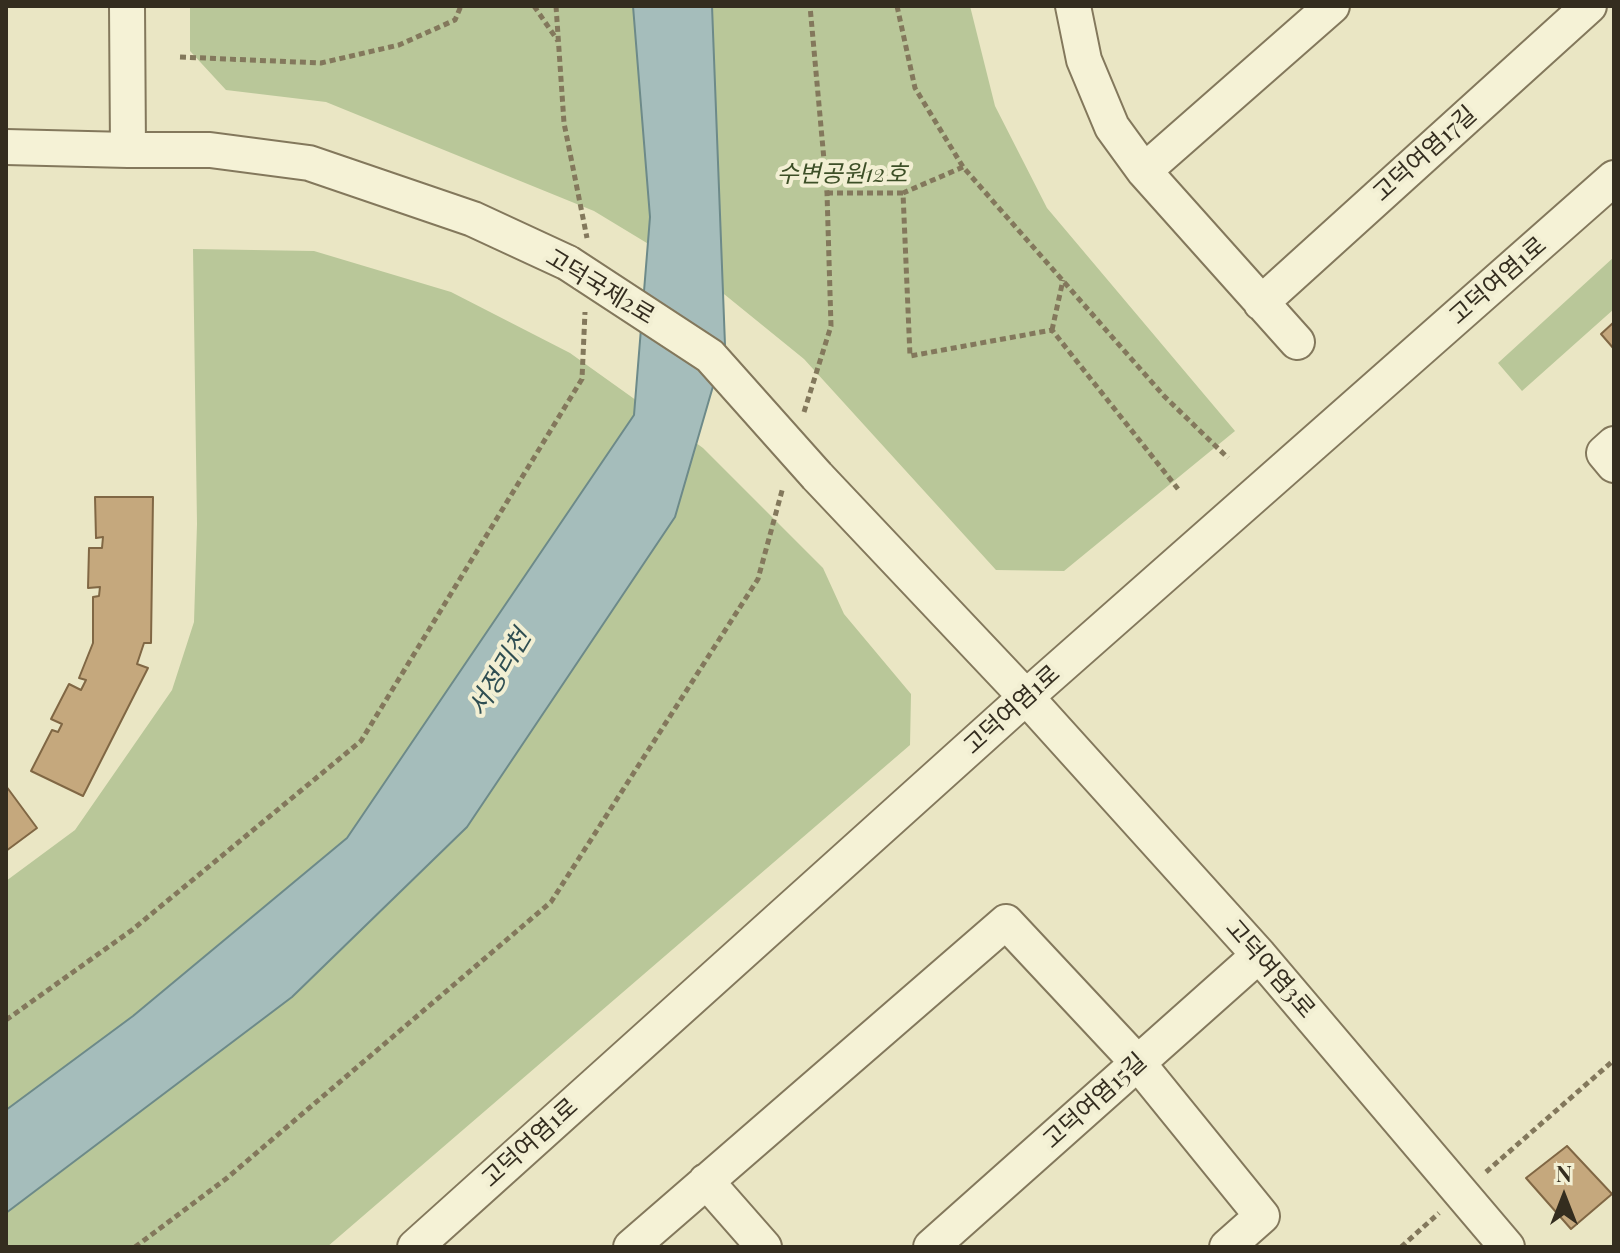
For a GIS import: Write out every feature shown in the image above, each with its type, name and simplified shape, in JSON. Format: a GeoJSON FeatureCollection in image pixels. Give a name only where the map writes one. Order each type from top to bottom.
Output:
{"type":"FeatureCollection","features":[{"type":"Feature","properties":{"kind":"street"},"geometry":{"type":"LineString","coordinates":[[127,6],[128,150]]}},
{"type":"Feature","properties":{"kind":"street"},"geometry":{"type":"LineString","coordinates":[[1073,6],[1084,60],[1112,127],[1144,171],[1297,342]]}},
{"type":"Feature","properties":{"kind":"street"},"geometry":{"type":"LineString","coordinates":[[1144,171],[1332,6]]}},
{"type":"Feature","properties":{"kind":"street","name":"고덕여염17길"},"geometry":{"type":"LineString","coordinates":[[1261,303],[1589,6]]}},
{"type":"Feature","properties":{"kind":"street","name":"고덕국제2로"},"geometry":{"type":"LineString","coordinates":[[6,147],[210,150],[309,163],[578,253],[710,356],[802,476],[1026,697]]}},
{"type":"Feature","properties":{"kind":"street","name":"고덕여염1로"},"geometry":{"type":"LineString","coordinates":[[415,1247],[1026,697],[1614,178]]}},
{"type":"Feature","properties":{"kind":"street"},"geometry":{"type":"LineString","coordinates":[[1614,444],[1604,453],[1614,465]]}},
{"type":"Feature","properties":{"kind":"street","name":"고덕여염3로"},"geometry":{"type":"LineString","coordinates":[[1026,697],[1259,955],[1507,1247]]}},
{"type":"Feature","properties":{"kind":"street"},"geometry":{"type":"LineString","coordinates":[[631,1247],[1006,922],[1137,1062],[1262,1216],[1227,1247]]}},
{"type":"Feature","properties":{"kind":"street","name":"고덕여염15길"},"geometry":{"type":"LineString","coordinates":[[931,1247],[1259,955]]}},
{"type":"Feature","properties":{"kind":"street"},"geometry":{"type":"LineString","coordinates":[[706,1181],[764,1247]]}},
{"type":"Feature","properties":{"kind":"path"},"geometry":{"type":"LineString","coordinates":[[180,57],[321,63],[399,45],[455,20],[461,6]]}},
{"type":"Feature","properties":{"kind":"path"},"geometry":{"type":"LineString","coordinates":[[534,6],[558,42]]}},
{"type":"Feature","properties":{"kind":"path"},"geometry":{"type":"LineString","coordinates":[[556,6],[564,123],[588,228],[578,253]]}},
{"type":"Feature","properties":{"kind":"path"},"geometry":{"type":"LineString","coordinates":[[803,417],[831,326],[827,193],[810,6]]}},
{"type":"Feature","properties":{"kind":"path"},"geometry":{"type":"LineString","coordinates":[[897,6],[915,88],[963,167],[1164,396],[1228,458]]}},
{"type":"Feature","properties":{"kind":"path"},"geometry":{"type":"LineString","coordinates":[[827,193],[903,193],[963,167]]}},
{"type":"Feature","properties":{"kind":"path"},"geometry":{"type":"LineString","coordinates":[[903,193],[910,356],[1052,330]]}},
{"type":"Feature","properties":{"kind":"path"},"geometry":{"type":"LineString","coordinates":[[1052,330],[1063,279]]}},
{"type":"Feature","properties":{"kind":"path"},"geometry":{"type":"LineString","coordinates":[[6,1020],[132,930],[361,741],[582,379],[585,303]]}},
{"type":"Feature","properties":{"kind":"path"},"geometry":{"type":"LineString","coordinates":[[1052,330],[1178,489]]}},
{"type":"Feature","properties":{"kind":"path"},"geometry":{"type":"LineString","coordinates":[[135,1247],[227,1178],[551,902],[758,579],[802,476]]}},
{"type":"Feature","properties":{"kind":"path"},"geometry":{"type":"LineString","coordinates":[[1401,1247],[1614,1060]]}},
{"type":"Feature","properties":{"kind":"green space","name":"수변공원12호"},"geometry":{"type":"Polygon","coordinates":[[[190,6],[970,6],[995,106],[1047,208],[1235,431],[1064,571],[996,570],[804,359],[703,277],[594,211],[326,102],[226,90],[190,51],[190,6]]]}},
{"type":"Feature","properties":{"kind":"green space"},"geometry":{"type":"Polygon","coordinates":[[[193,249],[314,251],[451,292],[570,353],[703,448],[823,568],[844,614],[911,694],[910,745],[327,1247],[6,1247],[6,881],[75,830],[172,690],[194,622],[197,524],[193,249]]]}},
{"type":"Feature","properties":{"kind":"green space"},"geometry":{"type":"Polygon","coordinates":[[[1614,257],[1614,309],[1522,391],[1498,363],[1614,257]]]}},
{"type":"Feature","properties":{"kind":"water","name":"서정리천"},"geometry":{"type":"Polygon","coordinates":[[[633,6],[712,6],[725,345],[675,517],[467,827],[292,997],[6,1213],[6,1110],[133,1016],[347,838],[634,415],[650,217],[633,6]]]}},
{"type":"Feature","properties":{"kind":"building"},"geometry":{"type":"Polygon","coordinates":[[[1614,322],[1614,349],[1601,334],[1614,322]]]}},
{"type":"Feature","properties":{"kind":"building"},"geometry":{"type":"Polygon","coordinates":[[[95,497],[153,497],[151,643],[144,643],[137,664],[148,668],[83,796],[31,771],[52,730],[58,732],[62,724],[51,719],[69,684],[81,690],[86,680],[79,678],[93,643],[93,597],[99,596],[100,587],[88,588],[89,548],[102,548],[103,537],[96,538],[95,497]]]}},
{"type":"Feature","properties":{"kind":"building"},"geometry":{"type":"Polygon","coordinates":[[[6,786],[37,828],[6,851],[6,786]]]}},
{"type":"Feature","properties":{"kind":"building"},"geometry":{"type":"Polygon","coordinates":[[[1567,1146],[1612,1194],[1571,1229],[1526,1178],[1567,1146]]]}}]}
